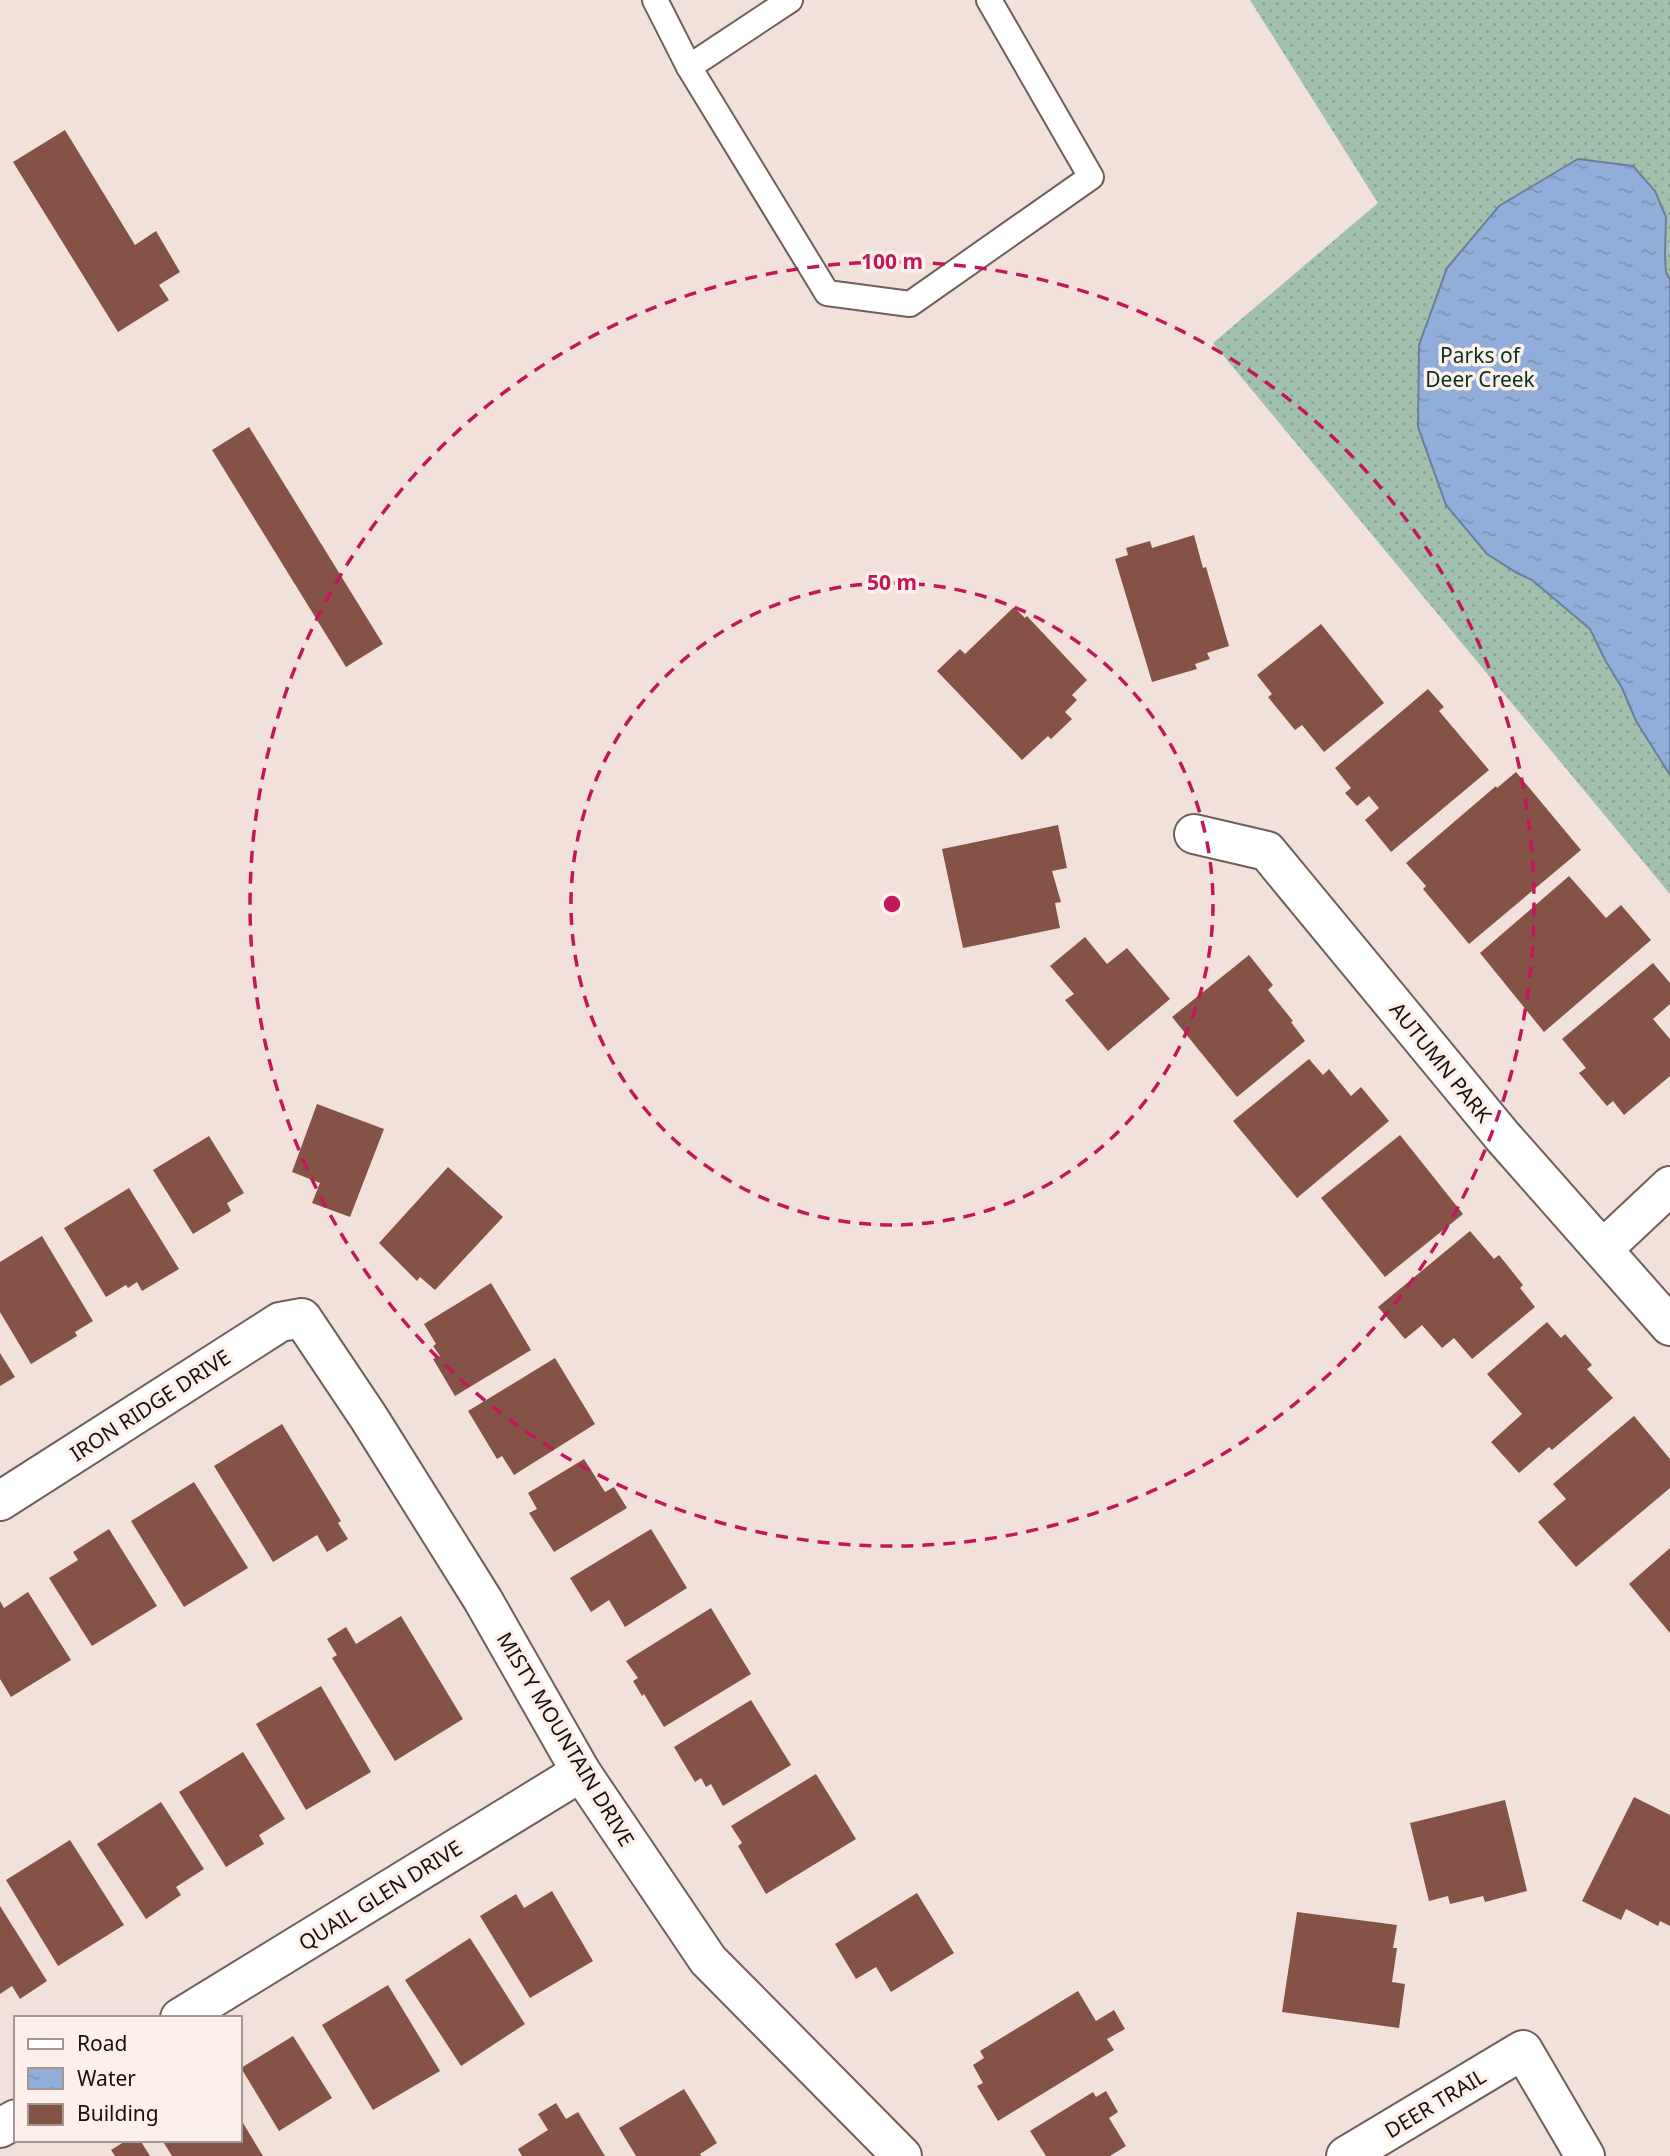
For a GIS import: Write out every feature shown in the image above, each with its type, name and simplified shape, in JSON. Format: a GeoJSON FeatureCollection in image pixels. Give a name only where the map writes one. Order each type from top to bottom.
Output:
{"type":"FeatureCollection","features":[{"type":"Feature","properties":{"kind":"street","name":"AUTUMN PARK"},"geometry":{"type":"LineString","coordinates":[[1194,834],[1267,851],[1503,1137],[1670,1326]]}},
{"type":"Feature","properties":{"kind":"street"},"geometry":{"type":"LineString","coordinates":[[1603,1249],[1670,1186]]}},
{"type":"Feature","properties":{"kind":"street","name":"IRON RIDGE DRIVE"},"geometry":{"type":"LineString","coordinates":[[0,1501],[281,1322],[302,1318]]}},
{"type":"Feature","properties":{"kind":"street","name":"MISTY MOUNTAIN DRIVE"},"geometry":{"type":"LineString","coordinates":[[302,1318],[369,1418],[483,1600],[581,1772],[708,1959],[885,2151]]}},
{"type":"Feature","properties":{"kind":"street","name":"QUAIL GLEN DRIVE"},"geometry":{"type":"LineString","coordinates":[[183,2016],[581,1772]]}},
{"type":"Feature","properties":{"kind":"street","name":"DEER TRAIL"},"geometry":{"type":"LineString","coordinates":[[1346,2156],[1523,2050],[1585,2156]]}},
{"type":"Feature","properties":{"kind":"lane"},"geometry":{"type":"LineString","coordinates":[[655,0],[689,67],[827,293],[910,304],[1091,177],[989,0]]}},
{"type":"Feature","properties":{"kind":"lane"},"geometry":{"type":"LineString","coordinates":[[689,67],[790,0]]}},
{"type":"Feature","properties":{"kind":"green space","name":"Parks of Deer Creek"},"geometry":{"type":"Polygon","coordinates":[[[1250,0],[1670,0],[1670,894],[1213,343],[1378,203],[1250,0]]]}},
{"type":"Feature","properties":{"kind":"water"},"geometry":{"type":"Polygon","coordinates":[[[1578,159],[1633,166],[1655,191],[1666,217],[1666,272],[1670,280],[1670,775],[1636,721],[1622,688],[1590,629],[1532,580],[1487,554],[1446,505],[1418,427],[1419,345],[1447,268],[1499,206],[1578,159]]]}},
{"type":"Feature","properties":{"kind":"building"},"geometry":{"type":"Polygon","coordinates":[[[65,130],[135,245],[156,231],[180,272],[159,285],[169,300],[118,332],[13,162],[65,130]]]}},
{"type":"Feature","properties":{"kind":"building"},"geometry":{"type":"Polygon","coordinates":[[[249,427],[383,644],[346,667],[212,450],[249,427]]]}},
{"type":"Feature","properties":{"kind":"building"},"geometry":{"type":"Polygon","coordinates":[[[1194,535],[1229,646],[1207,653],[1210,659],[1195,664],[1197,669],[1152,682],[1115,559],[1128,555],[1126,548],[1150,541],[1152,548],[1194,535]]]}},
{"type":"Feature","properties":{"kind":"building"},"geometry":{"type":"Polygon","coordinates":[[[1014,607],[1025,618],[1027,616],[1087,680],[1072,695],[1077,700],[1065,712],[1072,719],[1051,739],[1048,736],[1022,760],[937,671],[960,649],[965,654],[1014,607]]]}},
{"type":"Feature","properties":{"kind":"building"},"geometry":{"type":"Polygon","coordinates":[[[1321,624],[1384,703],[1324,752],[1302,725],[1295,730],[1268,697],[1272,694],[1257,675],[1321,624]]]}},
{"type":"Feature","properties":{"kind":"building"},"geometry":{"type":"Polygon","coordinates":[[[1428,689],[1444,707],[1439,711],[1489,770],[1391,852],[1365,820],[1379,808],[1369,796],[1357,806],[1345,793],[1351,788],[1335,768],[1428,689]]]}},
{"type":"Feature","properties":{"kind":"building"},"geometry":{"type":"Polygon","coordinates":[[[1516,772],[1581,850],[1469,944],[1423,889],[1426,886],[1406,863],[1516,772]]]}},
{"type":"Feature","properties":{"kind":"building"},"geometry":{"type":"Polygon","coordinates":[[[1058,825],[1067,868],[1052,871],[1061,902],[1055,903],[1060,928],[963,948],[942,849],[1058,825]]]}},
{"type":"Feature","properties":{"kind":"building"},"geometry":{"type":"Polygon","coordinates":[[[1569,876],[1606,918],[1621,905],[1651,940],[1544,1032],[1480,953],[1569,876]]]}},
{"type":"Feature","properties":{"kind":"building"},"geometry":{"type":"Polygon","coordinates":[[[1085,937],[1107,964],[1127,948],[1170,999],[1108,1051],[1065,1000],[1074,994],[1050,966],[1085,937]]]}},
{"type":"Feature","properties":{"kind":"building"},"geometry":{"type":"Polygon","coordinates":[[[1249,955],[1273,985],[1268,990],[1305,1041],[1237,1097],[1172,1017],[1249,955]]]}},
{"type":"Feature","properties":{"kind":"building"},"geometry":{"type":"Polygon","coordinates":[[[1653,963],[1670,983],[1670,1004],[1653,1019],[1670,1039],[1670,1076],[1624,1115],[1613,1101],[1607,1106],[1579,1073],[1586,1068],[1562,1039],[1653,963]]]}},
{"type":"Feature","properties":{"kind":"building"},"geometry":{"type":"Polygon","coordinates":[[[1309,1059],[1323,1075],[1329,1069],[1351,1096],[1361,1087],[1389,1121],[1297,1198],[1233,1121],[1309,1059]]]}},
{"type":"Feature","properties":{"kind":"building"},"geometry":{"type":"Polygon","coordinates":[[[317,1104],[384,1129],[350,1217],[312,1203],[320,1183],[292,1172],[317,1104]]]}},
{"type":"Feature","properties":{"kind":"building"},"geometry":{"type":"Polygon","coordinates":[[[1400,1135],[1463,1214],[1385,1277],[1321,1198],[1400,1135]]]}},
{"type":"Feature","properties":{"kind":"building"},"geometry":{"type":"Polygon","coordinates":[[[209,1136],[244,1193],[227,1203],[231,1211],[193,1234],[153,1170],[209,1136]]]}},
{"type":"Feature","properties":{"kind":"building"},"geometry":{"type":"Polygon","coordinates":[[[448,1167],[503,1217],[435,1290],[420,1277],[417,1281],[379,1243],[448,1167]]]}},
{"type":"Feature","properties":{"kind":"building"},"geometry":{"type":"Polygon","coordinates":[[[129,1188],[179,1269],[142,1291],[137,1282],[106,1297],[64,1228],[129,1188]]]}},
{"type":"Feature","properties":{"kind":"building"},"geometry":{"type":"Polygon","coordinates":[[[1470,1231],[1494,1259],[1499,1255],[1523,1285],[1520,1288],[1535,1307],[1472,1359],[1454,1338],[1442,1348],[1422,1325],[1405,1339],[1378,1307],[1470,1231]]]}},
{"type":"Feature","properties":{"kind":"building"},"geometry":{"type":"Polygon","coordinates":[[[42,1236],[93,1321],[75,1332],[77,1336],[31,1364],[0,1312],[0,1262],[42,1236]]]}},
{"type":"Feature","properties":{"kind":"building"},"geometry":{"type":"Polygon","coordinates":[[[491,1283],[531,1350],[455,1396],[433,1359],[440,1356],[424,1324],[491,1283]]]}},
{"type":"Feature","properties":{"kind":"building"},"geometry":{"type":"Polygon","coordinates":[[[1547,1322],[1561,1338],[1565,1334],[1592,1365],[1587,1369],[1613,1398],[1552,1450],[1549,1447],[1519,1473],[1491,1442],[1522,1414],[1487,1374],[1547,1322]]]}},
{"type":"Feature","properties":{"kind":"building"},"geometry":{"type":"Polygon","coordinates":[[[0,1353],[15,1377],[0,1386],[0,1353]]]}},
{"type":"Feature","properties":{"kind":"building"},"geometry":{"type":"Polygon","coordinates":[[[555,1358],[595,1424],[514,1475],[502,1456],[497,1459],[468,1411],[555,1358]]]}},
{"type":"Feature","properties":{"kind":"building"},"geometry":{"type":"Polygon","coordinates":[[[1634,1416],[1670,1459],[1670,1488],[1576,1567],[1538,1522],[1566,1499],[1553,1484],[1634,1416]]]}},
{"type":"Feature","properties":{"kind":"building"},"geometry":{"type":"Polygon","coordinates":[[[282,1424],[341,1521],[338,1523],[348,1539],[327,1552],[317,1535],[273,1562],[214,1466],[282,1424]]]}},
{"type":"Feature","properties":{"kind":"building"},"geometry":{"type":"Polygon","coordinates":[[[584,1459],[605,1492],[614,1487],[627,1508],[554,1552],[529,1513],[537,1509],[528,1493],[584,1459]]]}},
{"type":"Feature","properties":{"kind":"building"},"geometry":{"type":"Polygon","coordinates":[[[194,1482],[248,1568],[184,1607],[131,1521],[194,1482]]]}},
{"type":"Feature","properties":{"kind":"building"},"geometry":{"type":"Polygon","coordinates":[[[109,1529],[157,1606],[92,1646],[49,1578],[78,1560],[73,1552],[109,1529]]]}},
{"type":"Feature","properties":{"kind":"building"},"geometry":{"type":"Polygon","coordinates":[[[651,1529],[687,1588],[625,1627],[609,1600],[591,1612],[570,1578],[651,1529]]]}},
{"type":"Feature","properties":{"kind":"building"},"geometry":{"type":"Polygon","coordinates":[[[1670,1548],[1670,1633],[1629,1584],[1670,1548]]]}},
{"type":"Feature","properties":{"kind":"building"},"geometry":{"type":"Polygon","coordinates":[[[28,1592],[71,1660],[11,1697],[0,1679],[0,1601],[4,1608],[28,1592]]]}},
{"type":"Feature","properties":{"kind":"building"},"geometry":{"type":"Polygon","coordinates":[[[711,1608],[751,1674],[664,1727],[633,1681],[638,1678],[626,1661],[711,1608]]]}},
{"type":"Feature","properties":{"kind":"building"},"geometry":{"type":"Polygon","coordinates":[[[401,1616],[463,1719],[395,1761],[332,1658],[337,1655],[327,1639],[346,1627],[356,1644],[401,1616]]]}},
{"type":"Feature","properties":{"kind":"building"},"geometry":{"type":"Polygon","coordinates":[[[321,1686],[371,1772],[306,1810],[256,1724],[321,1686]]]}},
{"type":"Feature","properties":{"kind":"building"},"geometry":{"type":"Polygon","coordinates":[[[751,1700],[791,1765],[723,1806],[711,1784],[706,1787],[701,1778],[695,1782],[674,1747],[751,1700]]]}},
{"type":"Feature","properties":{"kind":"building"},"geometry":{"type":"Polygon","coordinates":[[[243,1752],[285,1819],[259,1835],[264,1844],[226,1867],[179,1792],[243,1752]]]}},
{"type":"Feature","properties":{"kind":"building"},"geometry":{"type":"Polygon","coordinates":[[[816,1774],[856,1839],[766,1894],[738,1846],[742,1843],[731,1826],[816,1774]]]}},
{"type":"Feature","properties":{"kind":"building"},"geometry":{"type":"Polygon","coordinates":[[[1634,1797],[1670,1815],[1670,1926],[1660,1921],[1658,1926],[1626,1909],[1621,1920],[1582,1901],[1634,1797]]]}},
{"type":"Feature","properties":{"kind":"building"},"geometry":{"type":"Polygon","coordinates":[[[1505,1800],[1527,1891],[1485,1902],[1483,1896],[1450,1904],[1448,1896],[1429,1901],[1410,1823],[1505,1800]]]}},
{"type":"Feature","properties":{"kind":"building"},"geometry":{"type":"Polygon","coordinates":[[[161,1802],[204,1869],[176,1887],[181,1895],[146,1919],[97,1844],[161,1802]]]}},
{"type":"Feature","properties":{"kind":"building"},"geometry":{"type":"Polygon","coordinates":[[[70,1840],[124,1925],[58,1966],[6,1880],[70,1840]]]}},
{"type":"Feature","properties":{"kind":"building"},"geometry":{"type":"Polygon","coordinates":[[[552,1891],[593,1961],[530,1998],[480,1916],[516,1894],[524,1908],[552,1891]]]}},
{"type":"Feature","properties":{"kind":"building"},"geometry":{"type":"Polygon","coordinates":[[[917,1893],[954,1953],[891,1992],[876,1967],[856,1979],[835,1944],[917,1893]]]}},
{"type":"Feature","properties":{"kind":"building"},"geometry":{"type":"Polygon","coordinates":[[[0,1906],[47,1981],[20,1999],[12,1986],[0,1994],[0,1906]]]}},
{"type":"Feature","properties":{"kind":"building"},"geometry":{"type":"Polygon","coordinates":[[[1297,1912],[1397,1925],[1392,1982],[1405,1984],[1399,2028],[1282,2012],[1297,1912]]]}},
{"type":"Feature","properties":{"kind":"building"},"geometry":{"type":"Polygon","coordinates":[[[470,1938],[525,2024],[461,2066],[405,1980],[470,1938]]]}},
{"type":"Feature","properties":{"kind":"building"},"geometry":{"type":"Polygon","coordinates":[[[388,1985],[440,2071],[373,2110],[322,2025],[388,1985]]]}},
{"type":"Feature","properties":{"kind":"building"},"geometry":{"type":"Polygon","coordinates":[[[1078,1991],[1096,2021],[1114,2010],[1125,2029],[1107,2039],[1114,2050],[998,2121],[977,2086],[983,2083],[973,2065],[984,2058],[980,2051],[1078,1991]]]}},
{"type":"Feature","properties":{"kind":"building"},"geometry":{"type":"Polygon","coordinates":[[[293,2036],[332,2098],[279,2131],[242,2067],[293,2036]]]}},
{"type":"Feature","properties":{"kind":"building"},"geometry":{"type":"Polygon","coordinates":[[[684,2089],[717,2143],[700,2154],[701,2156],[636,2156],[619,2128],[684,2089]]]}},
{"type":"Feature","properties":{"kind":"building"},"geometry":{"type":"Polygon","coordinates":[[[1106,2091],[1118,2112],[1109,2118],[1126,2146],[1110,2156],[1046,2156],[1030,2131],[1093,2092],[1096,2097],[1106,2091]]]}},
{"type":"Feature","properties":{"kind":"building"},"geometry":{"type":"Polygon","coordinates":[[[556,2103],[566,2119],[578,2112],[605,2156],[522,2156],[518,2149],[548,2130],[538,2114],[556,2103]]]}},
{"type":"Feature","properties":{"kind":"building"},"geometry":{"type":"Polygon","coordinates":[[[242,2121],[263,2156],[172,2156],[163,2142],[242,2142],[242,2121]]]}},
{"type":"Feature","properties":{"kind":"building"},"geometry":{"type":"Polygon","coordinates":[[[124,2142],[141,2142],[150,2156],[115,2156],[111,2150],[124,2142]]]}}]}
